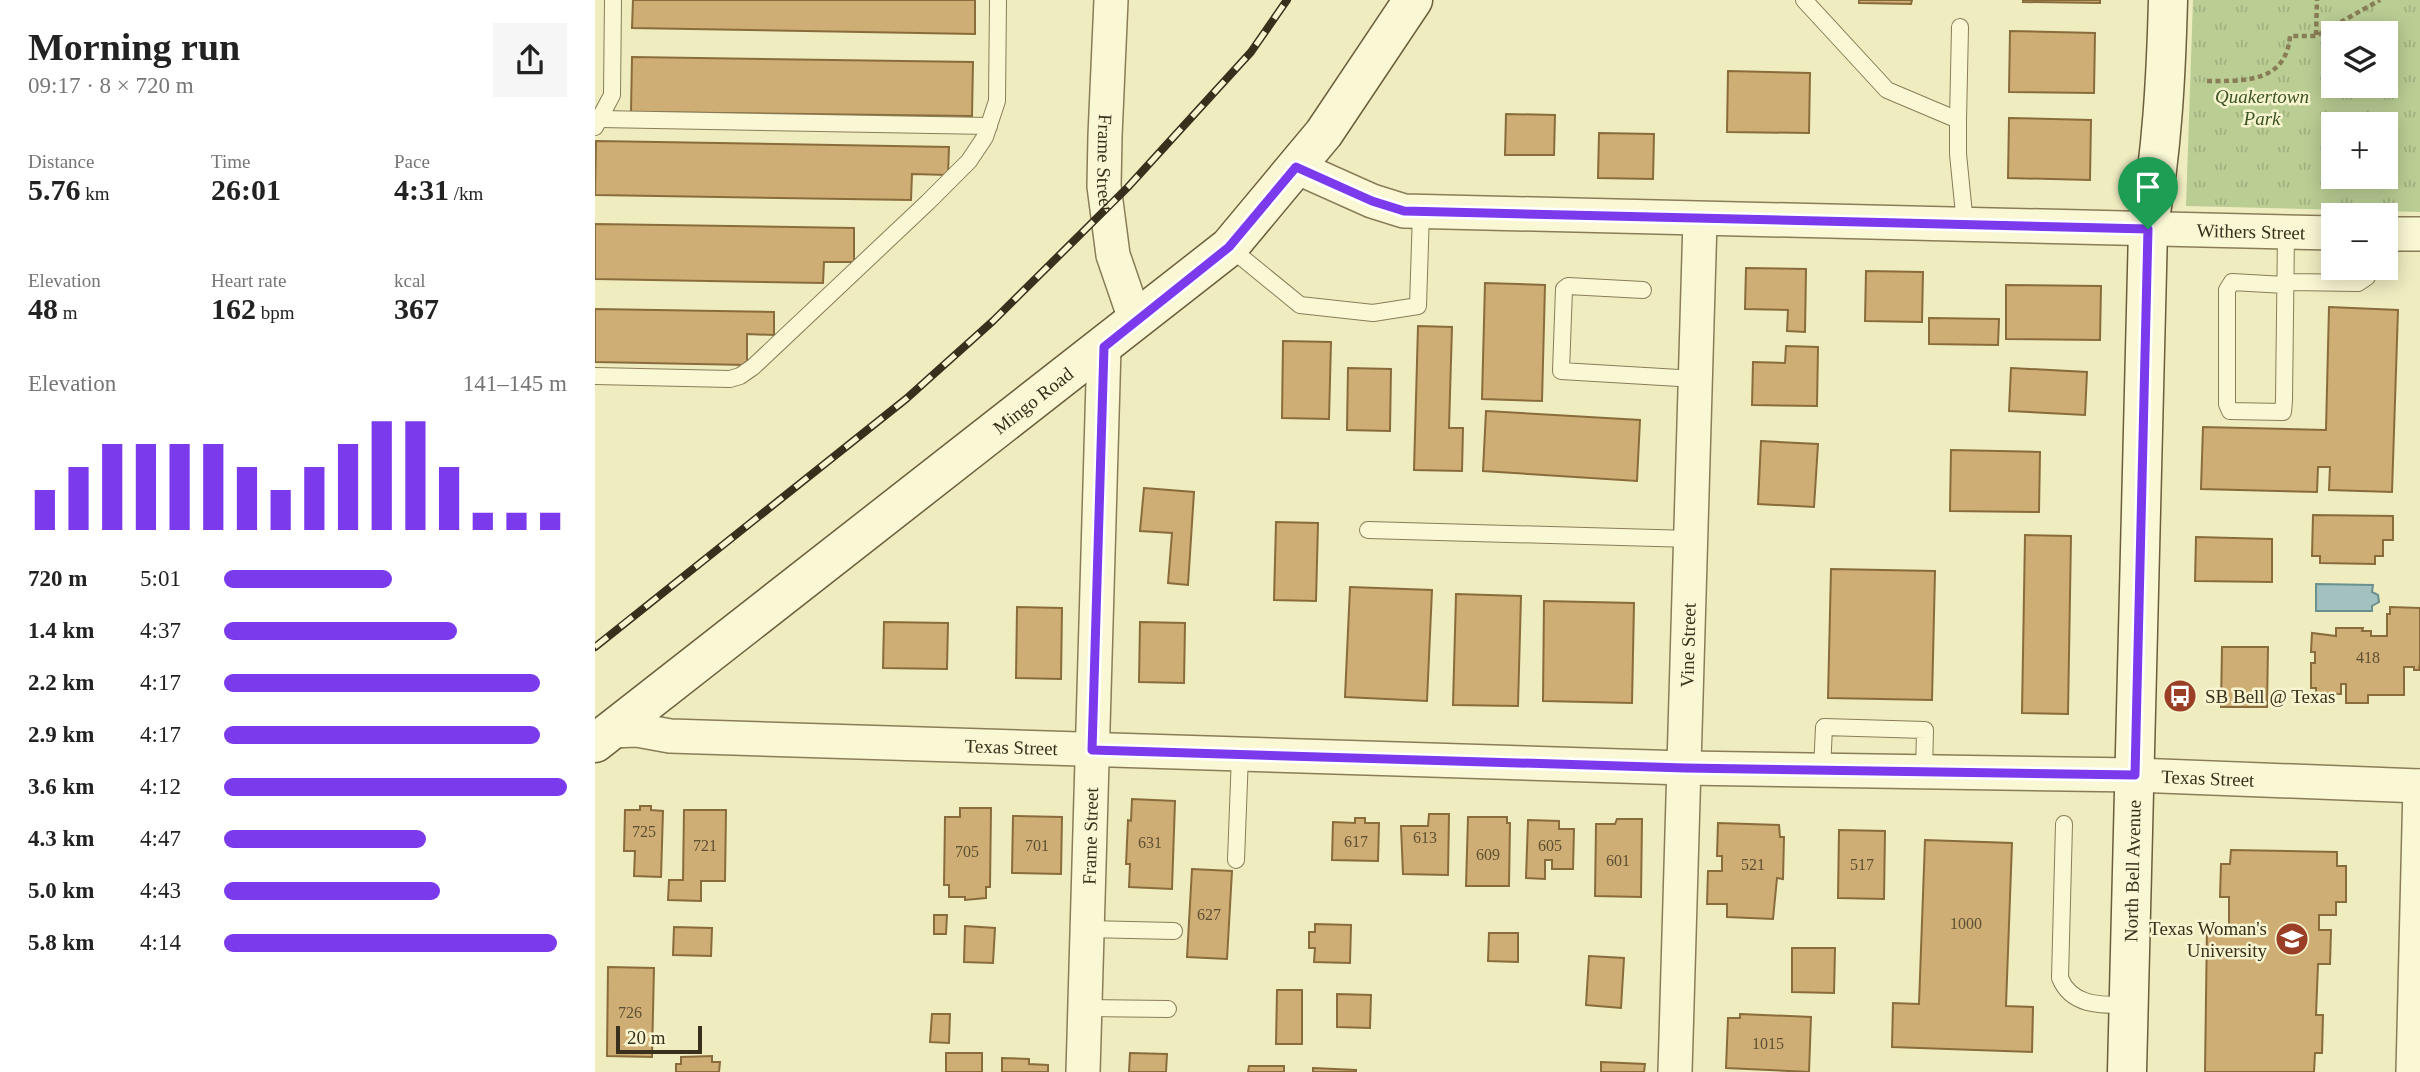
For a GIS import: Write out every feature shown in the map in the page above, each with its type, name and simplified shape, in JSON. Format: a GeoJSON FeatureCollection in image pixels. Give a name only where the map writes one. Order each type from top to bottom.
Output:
{"type":"FeatureCollection","features":[{"type":"Feature","properties":{"kind":"street","name":"Frame Street"},"geometry":{"type":"LineString","coordinates":[[1111,0],[1104,186],[1113,255],[1136,321]]}},
{"type":"Feature","properties":{"kind":"street","name":"Mingo Road"},"geometry":{"type":"LineString","coordinates":[[603,737],[1229,247],[1324,133],[1413,0]]}},
{"type":"Feature","properties":{"kind":"street","name":"North Bell Avenue"},"geometry":{"type":"LineString","coordinates":[[2127,1072],[2148,229],[2159,171],[2164,116],[2168,0]]}},
{"type":"Feature","properties":{"kind":"street","name":"Withers Street"},"geometry":{"type":"LineString","coordinates":[[1296,167],[1372,201],[1404,211],[2321,233]]}},
{"type":"Feature","properties":{"kind":"street","name":"Vine Street"},"geometry":{"type":"LineString","coordinates":[[1675,1072],[1700,220]]}},
{"type":"Feature","properties":{"kind":"street"},"geometry":{"type":"LineString","coordinates":[[2398,234],[2420,234]]}},
{"type":"Feature","properties":{"kind":"street","name":"Frame Street"},"geometry":{"type":"LineString","coordinates":[[1083,1072],[1104,347]]}},
{"type":"Feature","properties":{"kind":"street","name":"Texas Street"},"geometry":{"type":"LineString","coordinates":[[603,737],[638,730],[670,736],[1240,755],[1685,768],[2135,775],[2420,786]]}},
{"type":"Feature","properties":{"kind":"street"},"geometry":{"type":"LineString","coordinates":[[2413,1072],[2420,786]]}},
{"type":"Feature","properties":{"kind":"lane"},"geometry":{"type":"LineString","coordinates":[[613,0],[611,95],[598,123],[989,126]]}},
{"type":"Feature","properties":{"kind":"lane"},"geometry":{"type":"LineString","coordinates":[[595,376],[730,379],[740,376],[928,202],[969,160],[985,137],[989,126],[997,101],[998,0]]}},
{"type":"Feature","properties":{"kind":"lane"},"geometry":{"type":"LineString","coordinates":[[1804,0],[1887,90],[1958,120]]}},
{"type":"Feature","properties":{"kind":"lane"},"geometry":{"type":"LineString","coordinates":[[1960,27],[1958,154],[1965,224]]}},
{"type":"Feature","properties":{"kind":"lane"},"geometry":{"type":"LineString","coordinates":[[1229,247],[1300,305],[1373,313],[1418,306],[1421,212]]}},
{"type":"Feature","properties":{"kind":"lane"},"geometry":{"type":"LineString","coordinates":[[2287,232],[2285,285],[2283,412],[2230,411],[2227,404],[2227,290],[2232,282],[2285,285],[2290,282],[2358,284],[2363,280]]}},
{"type":"Feature","properties":{"kind":"lane"},"geometry":{"type":"LineString","coordinates":[[1643,290],[1568,286],[1564,289],[1559,365],[1561,371],[1696,379]]}},
{"type":"Feature","properties":{"kind":"lane"},"geometry":{"type":"LineString","coordinates":[[1367,530],[1691,539]]}},
{"type":"Feature","properties":{"kind":"lane"},"geometry":{"type":"LineString","coordinates":[[1237,860],[1240,755]]}},
{"type":"Feature","properties":{"kind":"lane"},"geometry":{"type":"LineString","coordinates":[[2064,824],[2060,978],[2071,994],[2091,1005],[2129,1005]]}},
{"type":"Feature","properties":{"kind":"lane"},"geometry":{"type":"LineString","coordinates":[[1087,929],[1174,931]]}},
{"type":"Feature","properties":{"kind":"lane"},"geometry":{"type":"LineString","coordinates":[[1085,1008],[1168,1009]]}},
{"type":"Feature","properties":{"kind":"path"},"geometry":{"type":"LineString","coordinates":[[2316,36],[2317,0]]}},
{"type":"Feature","properties":{"kind":"path"},"geometry":{"type":"LineString","coordinates":[[2207,80],[2249,81],[2275,70],[2289,47],[2290,36],[2316,36],[2380,0]]}},
{"type":"Feature","properties":{"kind":"green space","name":"Quakertown Park"},"geometry":{"type":"Polygon","coordinates":[[[2193,0],[2420,0],[2420,212],[2398,211],[2398,203],[2321,203],[2321,209],[2186,206],[2193,0]]]}},
{"type":"Feature","properties":{"kind":"water"},"geometry":{"type":"Polygon","coordinates":[[[2316,584],[2373,585],[2372,592],[2378,595],[2379,602],[2372,606],[2372,611],[2316,611],[2316,584]]]}},
{"type":"Feature","properties":{"kind":"building"},"geometry":{"type":"Polygon","coordinates":[[[633,0],[975,0],[975,34],[632,28],[633,0]]]}},
{"type":"Feature","properties":{"kind":"building"},"geometry":{"type":"Polygon","coordinates":[[[1859,0],[1912,0],[1911,4],[1859,3],[1859,0]]]}},
{"type":"Feature","properties":{"kind":"building"},"geometry":{"type":"Polygon","coordinates":[[[2100,0],[2100,3],[2023,2],[2100,0]]]}},
{"type":"Feature","properties":{"kind":"building"},"geometry":{"type":"Polygon","coordinates":[[[2010,31],[2095,33],[2094,93],[2009,92],[2010,31]]]}},
{"type":"Feature","properties":{"kind":"building"},"geometry":{"type":"Polygon","coordinates":[[[632,57],[973,62],[972,116],[631,112],[632,57]]]}},
{"type":"Feature","properties":{"kind":"building"},"geometry":{"type":"Polygon","coordinates":[[[1728,71],[1810,73],[1809,133],[1727,132],[1728,71]]]}},
{"type":"Feature","properties":{"kind":"building"},"geometry":{"type":"Polygon","coordinates":[[[1506,114],[1555,115],[1554,155],[1505,155],[1506,114]]]}},
{"type":"Feature","properties":{"kind":"building"},"geometry":{"type":"Polygon","coordinates":[[[2009,118],[2091,120],[2090,180],[2008,178],[2009,118]]]}},
{"type":"Feature","properties":{"kind":"building"},"geometry":{"type":"Polygon","coordinates":[[[1599,133],[1654,134],[1653,179],[1598,178],[1599,133]]]}},
{"type":"Feature","properties":{"kind":"building"},"geometry":{"type":"Polygon","coordinates":[[[596,141],[949,147],[948,175],[912,174],[911,200],[595,195],[596,141]]]}},
{"type":"Feature","properties":{"kind":"building"},"geometry":{"type":"Polygon","coordinates":[[[595,224],[854,228],[854,262],[824,262],[823,283],[595,279],[595,224]]]}},
{"type":"Feature","properties":{"kind":"building"},"geometry":{"type":"Polygon","coordinates":[[[1746,268],[1806,269],[1805,332],[1787,331],[1788,310],[1745,309],[1746,268]]]}},
{"type":"Feature","properties":{"kind":"building"},"geometry":{"type":"Polygon","coordinates":[[[1866,271],[1923,272],[1922,322],[1865,321],[1866,271]]]}},
{"type":"Feature","properties":{"kind":"building"},"geometry":{"type":"Polygon","coordinates":[[[1485,283],[1545,285],[1542,401],[1482,399],[1485,283]]]}},
{"type":"Feature","properties":{"kind":"building"},"geometry":{"type":"Polygon","coordinates":[[[2006,285],[2101,286],[2100,340],[2006,339],[2006,285]]]}},
{"type":"Feature","properties":{"kind":"building"},"geometry":{"type":"Polygon","coordinates":[[[2329,307],[2398,310],[2392,492],[2329,490],[2330,467],[2318,467],[2317,492],[2201,489],[2203,427],[2326,430],[2329,307]]]}},
{"type":"Feature","properties":{"kind":"building"},"geometry":{"type":"Polygon","coordinates":[[[595,309],[774,312],[774,335],[747,334],[747,365],[595,362],[595,309]]]}},
{"type":"Feature","properties":{"kind":"building"},"geometry":{"type":"Polygon","coordinates":[[[1929,318],[1999,319],[1998,345],[1929,344],[1929,318]]]}},
{"type":"Feature","properties":{"kind":"building"},"geometry":{"type":"Polygon","coordinates":[[[1418,326],[1452,327],[1449,428],[1463,428],[1462,471],[1414,470],[1418,326]]]}},
{"type":"Feature","properties":{"kind":"building"},"geometry":{"type":"Polygon","coordinates":[[[1283,341],[1331,342],[1329,419],[1282,418],[1283,341]]]}},
{"type":"Feature","properties":{"kind":"building"},"geometry":{"type":"Polygon","coordinates":[[[1786,346],[1818,347],[1817,406],[1752,405],[1753,362],[1785,363],[1786,346]]]}},
{"type":"Feature","properties":{"kind":"building"},"geometry":{"type":"Polygon","coordinates":[[[1348,368],[1391,369],[1390,431],[1347,430],[1348,368]]]}},
{"type":"Feature","properties":{"kind":"building"},"geometry":{"type":"Polygon","coordinates":[[[2011,368],[2087,372],[2085,415],[2009,411],[2011,368]]]}},
{"type":"Feature","properties":{"kind":"building"},"geometry":{"type":"Polygon","coordinates":[[[1486,411],[1640,420],[1637,481],[1483,471],[1486,411]]]}},
{"type":"Feature","properties":{"kind":"building"},"geometry":{"type":"Polygon","coordinates":[[[1761,441],[1818,444],[1814,507],[1758,504],[1761,441]]]}},
{"type":"Feature","properties":{"kind":"building"},"geometry":{"type":"Polygon","coordinates":[[[1951,450],[2040,452],[2039,512],[1950,511],[1951,450]]]}},
{"type":"Feature","properties":{"kind":"building"},"geometry":{"type":"Polygon","coordinates":[[[1144,488],[1194,492],[1188,585],[1168,583],[1172,533],[1140,531],[1144,488]]]}},
{"type":"Feature","properties":{"kind":"building"},"geometry":{"type":"Polygon","coordinates":[[[2313,515],[2393,516],[2393,540],[2383,540],[2383,556],[2375,556],[2375,564],[2320,563],[2320,556],[2312,556],[2313,515]]]}},
{"type":"Feature","properties":{"kind":"building"},"geometry":{"type":"Polygon","coordinates":[[[1276,522],[1318,523],[1316,601],[1274,600],[1276,522]]]}},
{"type":"Feature","properties":{"kind":"building"},"geometry":{"type":"Polygon","coordinates":[[[2025,535],[2071,536],[2068,714],[2022,713],[2025,535]]]}},
{"type":"Feature","properties":{"kind":"building"},"geometry":{"type":"Polygon","coordinates":[[[2196,537],[2272,539],[2272,582],[2195,581],[2196,537]]]}},
{"type":"Feature","properties":{"kind":"building"},"geometry":{"type":"Polygon","coordinates":[[[1831,569],[1935,571],[1932,700],[1828,698],[1831,569]]]}},
{"type":"Feature","properties":{"kind":"building"},"geometry":{"type":"Polygon","coordinates":[[[1350,587],[1432,590],[1427,701],[1345,697],[1350,587]]]}},
{"type":"Feature","properties":{"kind":"building"},"geometry":{"type":"Polygon","coordinates":[[[1456,594],[1521,596],[1518,706],[1453,705],[1456,594]]]}},
{"type":"Feature","properties":{"kind":"building"},"geometry":{"type":"Polygon","coordinates":[[[1544,601],[1634,603],[1632,703],[1543,701],[1544,601]]]}},
{"type":"Feature","properties":{"kind":"building"},"geometry":{"type":"Polygon","coordinates":[[[1017,607],[1062,608],[1061,679],[1016,678],[1017,607]]]}},
{"type":"Feature","properties":{"kind":"building"},"geometry":{"type":"Polygon","coordinates":[[[2390,607],[2420,608],[2419,670],[2404,667],[2404,695],[2368,695],[2368,703],[2346,703],[2346,684],[2341,684],[2341,694],[2316,693],[2316,688],[2311,688],[2311,663],[2315,663],[2315,652],[2311,652],[2312,633],[2336,636],[2336,628],[2363,628],[2362,631],[2371,631],[2371,636],[2387,636],[2387,614],[2390,614],[2390,607]]]}},
{"type":"Feature","properties":{"kind":"building"},"geometry":{"type":"Polygon","coordinates":[[[884,622],[948,623],[947,669],[883,668],[884,622]]]}},
{"type":"Feature","properties":{"kind":"building"},"geometry":{"type":"Polygon","coordinates":[[[1140,622],[1185,623],[1184,683],[1139,682],[1140,622]]]}},
{"type":"Feature","properties":{"kind":"building"},"geometry":{"type":"Polygon","coordinates":[[[2222,647],[2268,647],[2267,707],[2221,707],[2222,647]]]}},
{"type":"Feature","properties":{"kind":"building"},"geometry":{"type":"Polygon","coordinates":[[[1132,799],[1175,801],[1172,889],[1129,887],[1130,864],[1126,864],[1132,799]]]}},
{"type":"Feature","properties":{"kind":"building"},"geometry":{"type":"Polygon","coordinates":[[[640,806],[651,806],[651,810],[663,811],[661,877],[634,876],[635,851],[624,851],[625,810],[640,810],[640,806]]]}},
{"type":"Feature","properties":{"kind":"building"},"geometry":{"type":"Polygon","coordinates":[[[960,808],[991,808],[990,887],[986,887],[986,898],[965,900],[965,897],[949,897],[949,885],[944,885],[945,817],[960,817],[960,808]]]}},
{"type":"Feature","properties":{"kind":"building"},"geometry":{"type":"Polygon","coordinates":[[[684,810],[726,810],[725,881],[701,881],[701,901],[668,900],[669,880],[683,880],[684,810]]]}},
{"type":"Feature","properties":{"kind":"building"},"geometry":{"type":"Polygon","coordinates":[[[1429,814],[1449,814],[1448,875],[1403,874],[1401,826],[1428,826],[1429,814]]]}},
{"type":"Feature","properties":{"kind":"building"},"geometry":{"type":"Polygon","coordinates":[[[1013,816],[1062,817],[1061,874],[1012,873],[1013,816]]]}},
{"type":"Feature","properties":{"kind":"building"},"geometry":{"type":"Polygon","coordinates":[[[1468,817],[1507,817],[1507,823],[1510,823],[1509,886],[1466,886],[1468,817]]]}},
{"type":"Feature","properties":{"kind":"building"},"geometry":{"type":"Polygon","coordinates":[[[1355,818],[1365,818],[1365,823],[1379,823],[1378,861],[1332,860],[1333,822],[1355,823],[1355,818]]]}},
{"type":"Feature","properties":{"kind":"building"},"geometry":{"type":"Polygon","coordinates":[[[1617,819],[1642,819],[1641,897],[1595,896],[1596,824],[1615,824],[1617,819]]]}},
{"type":"Feature","properties":{"kind":"building"},"geometry":{"type":"Polygon","coordinates":[[[1528,820],[1559,821],[1559,829],[1574,829],[1573,869],[1552,869],[1552,860],[1545,860],[1545,879],[1526,878],[1528,820]]]}},
{"type":"Feature","properties":{"kind":"building"},"geometry":{"type":"Polygon","coordinates":[[[1718,823],[1779,825],[1780,837],[1784,837],[1783,879],[1777,878],[1773,919],[1727,917],[1727,904],[1707,904],[1708,871],[1722,871],[1722,856],[1717,856],[1718,823]]]}},
{"type":"Feature","properties":{"kind":"building"},"geometry":{"type":"Polygon","coordinates":[[[1839,830],[1885,831],[1884,899],[1838,898],[1839,830]]]}},
{"type":"Feature","properties":{"kind":"building"},"geometry":{"type":"Polygon","coordinates":[[[1925,840],[2012,843],[2006,1006],[2033,1007],[2032,1052],[1892,1047],[1893,1003],[1919,1004],[1925,840]]]}},
{"type":"Feature","properties":{"kind":"building"},"geometry":{"type":"Polygon","coordinates":[[[2231,850],[2337,852],[2337,866],[2346,866],[2346,902],[2336,902],[2336,915],[2319,915],[2319,930],[2331,930],[2330,964],[2318,964],[2316,1015],[2323,1015],[2322,1053],[2315,1053],[2314,1072],[2205,1072],[2207,926],[2229,928],[2229,897],[2220,897],[2221,864],[2230,864],[2231,850]]]}},
{"type":"Feature","properties":{"kind":"building"},"geometry":{"type":"Polygon","coordinates":[[[1192,869],[1232,871],[1227,959],[1187,957],[1192,869]]]}},
{"type":"Feature","properties":{"kind":"building"},"geometry":{"type":"Polygon","coordinates":[[[934,915],[947,915],[946,934],[934,934],[934,915]]]}},
{"type":"Feature","properties":{"kind":"building"},"geometry":{"type":"Polygon","coordinates":[[[1315,924],[1351,925],[1350,963],[1314,962],[1315,948],[1309,948],[1309,932],[1315,932],[1315,924]]]}},
{"type":"Feature","properties":{"kind":"building"},"geometry":{"type":"Polygon","coordinates":[[[965,926],[995,928],[993,963],[964,962],[965,926]]]}},
{"type":"Feature","properties":{"kind":"building"},"geometry":{"type":"Polygon","coordinates":[[[674,927],[712,928],[711,956],[673,955],[674,927]]]}},
{"type":"Feature","properties":{"kind":"building"},"geometry":{"type":"Polygon","coordinates":[[[1489,933],[1518,933],[1518,962],[1488,961],[1489,933]]]}},
{"type":"Feature","properties":{"kind":"building"},"geometry":{"type":"Polygon","coordinates":[[[1792,948],[1835,948],[1834,993],[1792,992],[1792,948]]]}},
{"type":"Feature","properties":{"kind":"building"},"geometry":{"type":"Polygon","coordinates":[[[1589,956],[1624,958],[1621,1008],[1586,1005],[1589,956]]]}},
{"type":"Feature","properties":{"kind":"building"},"geometry":{"type":"Polygon","coordinates":[[[608,967],[654,968],[652,1057],[607,1056],[608,967]]]}},
{"type":"Feature","properties":{"kind":"building"},"geometry":{"type":"Polygon","coordinates":[[[1277,990],[1302,990],[1302,1044],[1276,1044],[1277,990]]]}},
{"type":"Feature","properties":{"kind":"building"},"geometry":{"type":"Polygon","coordinates":[[[1337,994],[1371,995],[1370,1028],[1337,1027],[1337,994]]]}},
{"type":"Feature","properties":{"kind":"building"},"geometry":{"type":"Polygon","coordinates":[[[932,1014],[950,1014],[949,1043],[930,1042],[932,1014]]]}},
{"type":"Feature","properties":{"kind":"building"},"geometry":{"type":"Polygon","coordinates":[[[1740,1014],[1811,1017],[1809,1072],[1726,1068],[1728,1018],[1740,1018],[1740,1014]]]}},
{"type":"Feature","properties":{"kind":"building"},"geometry":{"type":"Polygon","coordinates":[[[946,1053],[982,1053],[982,1072],[946,1072],[946,1053]]]}},
{"type":"Feature","properties":{"kind":"building"},"geometry":{"type":"Polygon","coordinates":[[[1130,1053],[1167,1054],[1166,1072],[1129,1072],[1130,1053]]]}},
{"type":"Feature","properties":{"kind":"building"},"geometry":{"type":"Polygon","coordinates":[[[712,1056],[712,1062],[720,1062],[719,1072],[676,1072],[676,1064],[681,1064],[681,1057],[712,1056]]]}},
{"type":"Feature","properties":{"kind":"building"},"geometry":{"type":"Polygon","coordinates":[[[1002,1058],[1029,1059],[1029,1064],[1048,1065],[1048,1072],[1002,1072],[1002,1058]]]}},
{"type":"Feature","properties":{"kind":"building"},"geometry":{"type":"Polygon","coordinates":[[[1601,1062],[1645,1064],[1644,1072],[1601,1072],[1601,1062]]]}},
{"type":"Feature","properties":{"kind":"building"},"geometry":{"type":"Polygon","coordinates":[[[1249,1066],[1284,1066],[1284,1072],[1248,1072],[1249,1066]]]}},
{"type":"Feature","properties":{"kind":"building"},"geometry":{"type":"Polygon","coordinates":[[[1313,1068],[1356,1070],[1356,1072],[1313,1072],[1313,1068]]]}},
{"type":"Feature","properties":{"kind":"railway"},"geometry":{"type":"LineString","coordinates":[[595,647],[906,399],[993,321],[1128,187],[1251,52],[1287,0]]}},
{"type":"Feature","properties":{"kind":"place","name":"SB Bell @ Texas"},"geometry":{"type":"Point","coordinates":[2180,696]}},
{"type":"Feature","properties":{"kind":"place","name":"Texas Woman's University"},"geometry":{"type":"Point","coordinates":[2292,939]}},
{"type":"Feature","properties":{"kind":"route"},"geometry":{"type":"LineString","coordinates":[[1296,167],[1372,201],[1404,211],[2148,229],[2135,775],[1685,768],[1092,750],[1104,347],[1229,247],[1296,167]]}}]}
